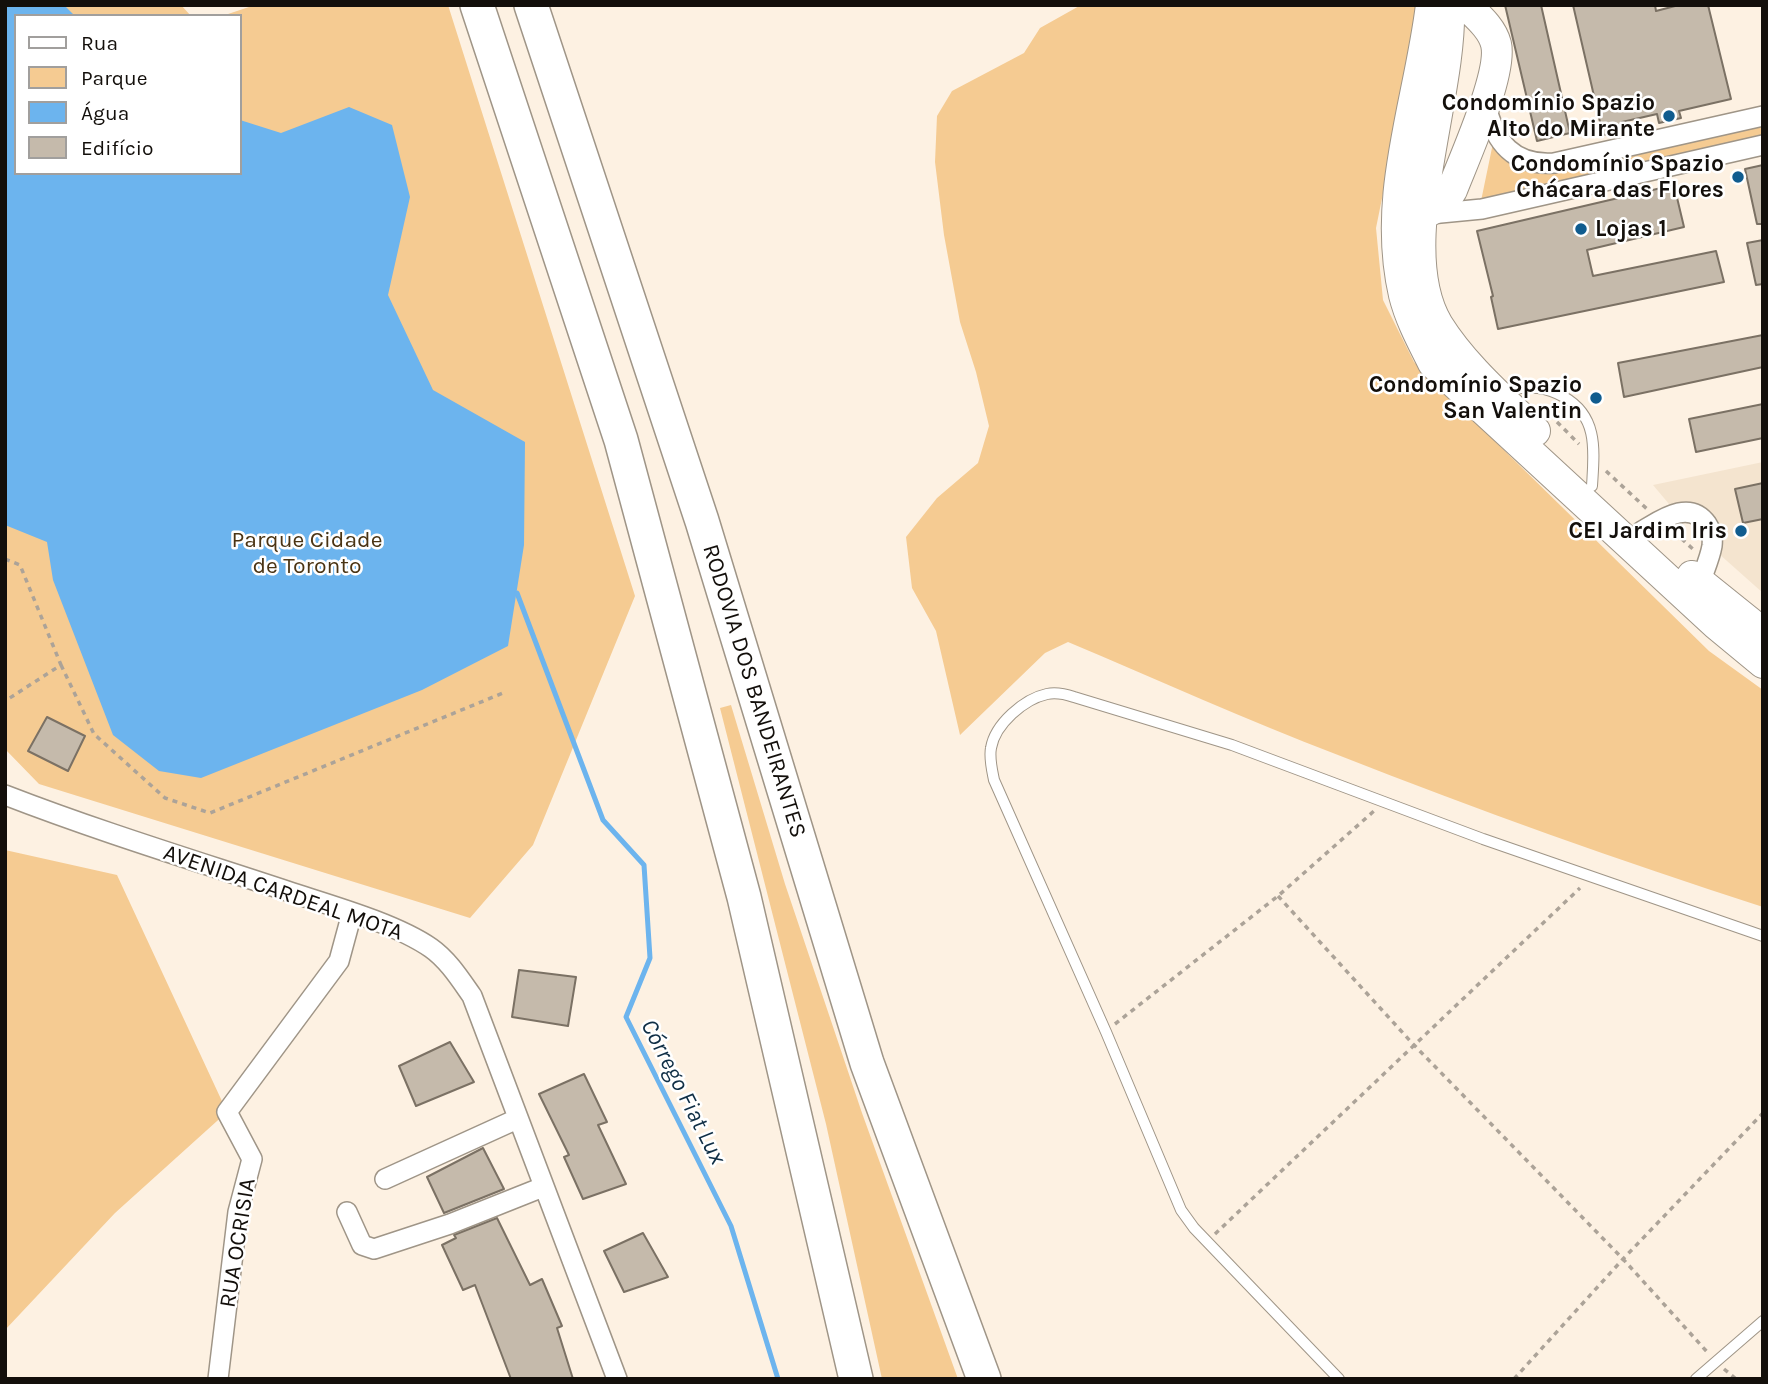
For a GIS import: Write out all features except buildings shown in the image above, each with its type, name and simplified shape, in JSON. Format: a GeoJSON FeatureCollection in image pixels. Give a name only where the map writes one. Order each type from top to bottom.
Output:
{"type":"FeatureCollection","features":[{"type":"Feature","properties":{"kind":"highway"},"geometry":{"type":"LineString","coordinates":[[477,5],[621,440],[744,897],[856,1379]]}},
{"type":"Feature","properties":{"kind":"highway","name":"RODOVIA DOS BANDEIRANTES"},"geometry":{"type":"LineString","coordinates":[[531,5],[702,521],[867,1063],[984,1377]]}},
{"type":"Feature","properties":{"kind":"main road"},"geometry":{"type":"LineString","coordinates":[[1431,5],[1438,36],[1422,215],[1421,265],[1426,299],[1438,324],[1460,355],[1492,389],[1592,486],[1700,583],[1763,633]]}},
{"type":"Feature","properties":{"kind":"main road"},"geometry":{"type":"LineString","coordinates":[[1450,5],[1402,155],[1396,199],[1396,236],[1405,297],[1417,331],[1433,363],[1717,625],[1763,663]]}},
{"type":"Feature","properties":{"kind":"main road"},"geometry":{"type":"LineString","coordinates":[[1422,215],[1444,203],[1452,190],[1488,95],[1496,66],[1496,45],[1490,30],[1466,5]]}},
{"type":"Feature","properties":{"kind":"main road"},"geometry":{"type":"LineString","coordinates":[[1438,36],[1468,48],[1478,59],[1488,95]]}},
{"type":"Feature","properties":{"kind":"main road"},"geometry":{"type":"LineString","coordinates":[[1396,199],[1408,209],[1422,215]]}},
{"type":"Feature","properties":{"kind":"street"},"geometry":{"type":"LineString","coordinates":[[1488,95],[1492,128],[1501,142],[1518,156],[1539,164],[1554,163],[1763,116]]}},
{"type":"Feature","properties":{"kind":"street"},"geometry":{"type":"LineString","coordinates":[[1422,215],[1482,209],[1763,145]]}},
{"type":"Feature","properties":{"kind":"street"},"geometry":{"type":"LineString","coordinates":[[1642,531],[1675,513],[1691,513],[1704,521],[1712,537],[1712,546],[1700,583]]}},
{"type":"Feature","properties":{"kind":"street","name":"AVENIDA CARDEAL MOTA"},"geometry":{"type":"LineString","coordinates":[[5,795],[83,824],[352,913],[407,935],[431,948],[455,971],[472,996],[617,1379]]}},
{"type":"Feature","properties":{"kind":"street","name":"RUA OCRISIA"},"geometry":{"type":"LineString","coordinates":[[218,1379],[238,1212],[252,1159],[227,1112],[339,961],[352,913]]}},
{"type":"Feature","properties":{"kind":"street"},"geometry":{"type":"LineString","coordinates":[[385,1179],[517,1119]]}},
{"type":"Feature","properties":{"kind":"street"},"geometry":{"type":"LineString","coordinates":[[347,1212],[362,1245],[374,1249],[450,1224],[544,1187]]}},
{"type":"Feature","properties":{"kind":"lane"},"geometry":{"type":"LineString","coordinates":[[1492,389],[1541,388],[1573,402],[1590,423],[1593,435],[1592,486]]}},
{"type":"Feature","properties":{"kind":"lane"},"geometry":{"type":"LineString","coordinates":[[1339,1379],[1207,1242],[1181,1210],[1106,1032],[994,780],[990,752],[996,733],[1005,721],[1033,699],[1049,693],[1060,693],[1232,745],[1592,877],[1763,936]]}},
{"type":"Feature","properties":{"kind":"lane"},"geometry":{"type":"LineString","coordinates":[[1696,1379],[1763,1321]]}},
{"type":"Feature","properties":{"kind":"path"},"geometry":{"type":"LineString","coordinates":[[5,559],[20,565],[61,665],[94,734],[165,798],[210,813],[503,693]]}},
{"type":"Feature","properties":{"kind":"path"},"geometry":{"type":"LineString","coordinates":[[5,701],[61,665]]}},
{"type":"Feature","properties":{"kind":"path"},"geometry":{"type":"LineString","coordinates":[[1106,1032],[1278,895],[1384,802]]}},
{"type":"Feature","properties":{"kind":"path"},"geometry":{"type":"LineString","coordinates":[[1207,1242],[1592,877]]}},
{"type":"Feature","properties":{"kind":"path"},"geometry":{"type":"LineString","coordinates":[[1278,895],[1413,1044],[1622,1259],[1715,1361],[1736,1379]]}},
{"type":"Feature","properties":{"kind":"path"},"geometry":{"type":"LineString","coordinates":[[1514,1379],[1622,1259],[1762,1113]]}},
{"type":"Feature","properties":{"kind":"shaded area","name":"CEI Jardim Iris"},"geometry":{"type":"Polygon","coordinates":[[[1763,462],[1763,593],[1718,553],[1699,507],[1689,503],[1669,504],[1653,485],[1763,462]]]}},
{"type":"Feature","properties":{"kind":"green space","name":"Parque Cidade de Toronto"},"geometry":{"type":"Polygon","coordinates":[[[5,5],[181,5],[189,14],[14,14],[14,175],[242,175],[242,14],[228,14],[255,5],[448,5],[635,596],[533,845],[470,918],[39,784],[5,749],[5,5]]]}},
{"type":"Feature","properties":{"kind":"green space"},"geometry":{"type":"Polygon","coordinates":[[[1081,5],[1421,5],[1376,228],[1383,300],[1414,362],[1709,651],[1763,690],[1763,907],[1603,853],[1391,775],[1270,728],[1068,642],[1045,653],[960,735],[936,631],[912,588],[906,537],[937,498],[978,463],[989,426],[960,322],[944,235],[935,162],[937,116],[952,91],[1024,53],[1040,28],[1081,5]]]}},
{"type":"Feature","properties":{"kind":"green space"},"geometry":{"type":"Polygon","coordinates":[[[1763,120],[1763,135],[1481,201],[1493,143],[1510,162],[1534,171],[1763,120]]]}},
{"type":"Feature","properties":{"kind":"green space"},"geometry":{"type":"Polygon","coordinates":[[[731,705],[785,884],[862,1113],[958,1379],[882,1379],[826,1124],[720,708],[731,705]]]}},
{"type":"Feature","properties":{"kind":"green space"},"geometry":{"type":"Polygon","coordinates":[[[5,850],[117,875],[227,1112],[115,1213],[5,1330],[5,850]]]}},
{"type":"Feature","properties":{"kind":"water"},"geometry":{"type":"Polygon","coordinates":[[[5,5],[64,5],[73,14],[14,14],[14,175],[242,175],[242,121],[281,133],[349,107],[392,125],[410,197],[388,295],[433,390],[525,442],[524,545],[508,646],[422,690],[201,778],[159,771],[113,735],[53,580],[47,542],[5,525],[5,5]]]}},
{"type":"Feature","properties":{"kind":"waterway","name":"Córrego Fiat Lux"},"geometry":{"type":"LineString","coordinates":[[517,593],[603,820],[644,865],[650,958],[626,1017],[731,1226],[778,1379]]}},
{"type":"Feature","properties":{"kind":"place","name":"Condomínio Spazio Alto do Mirante"},"geometry":{"type":"Point","coordinates":[1669,116]}},
{"type":"Feature","properties":{"kind":"place","name":"Condomínio Spazio Chácara das Flores"},"geometry":{"type":"Point","coordinates":[1738,177]}},
{"type":"Feature","properties":{"kind":"place","name":"Lojas 1"},"geometry":{"type":"Point","coordinates":[1581,229]}},
{"type":"Feature","properties":{"kind":"place","name":"Condomínio Spazio San Valentin"},"geometry":{"type":"Point","coordinates":[1596,398]}},
{"type":"Feature","properties":{"kind":"place","name":"CEI Jardim Iris"},"geometry":{"type":"Point","coordinates":[1741,531]}}]}
